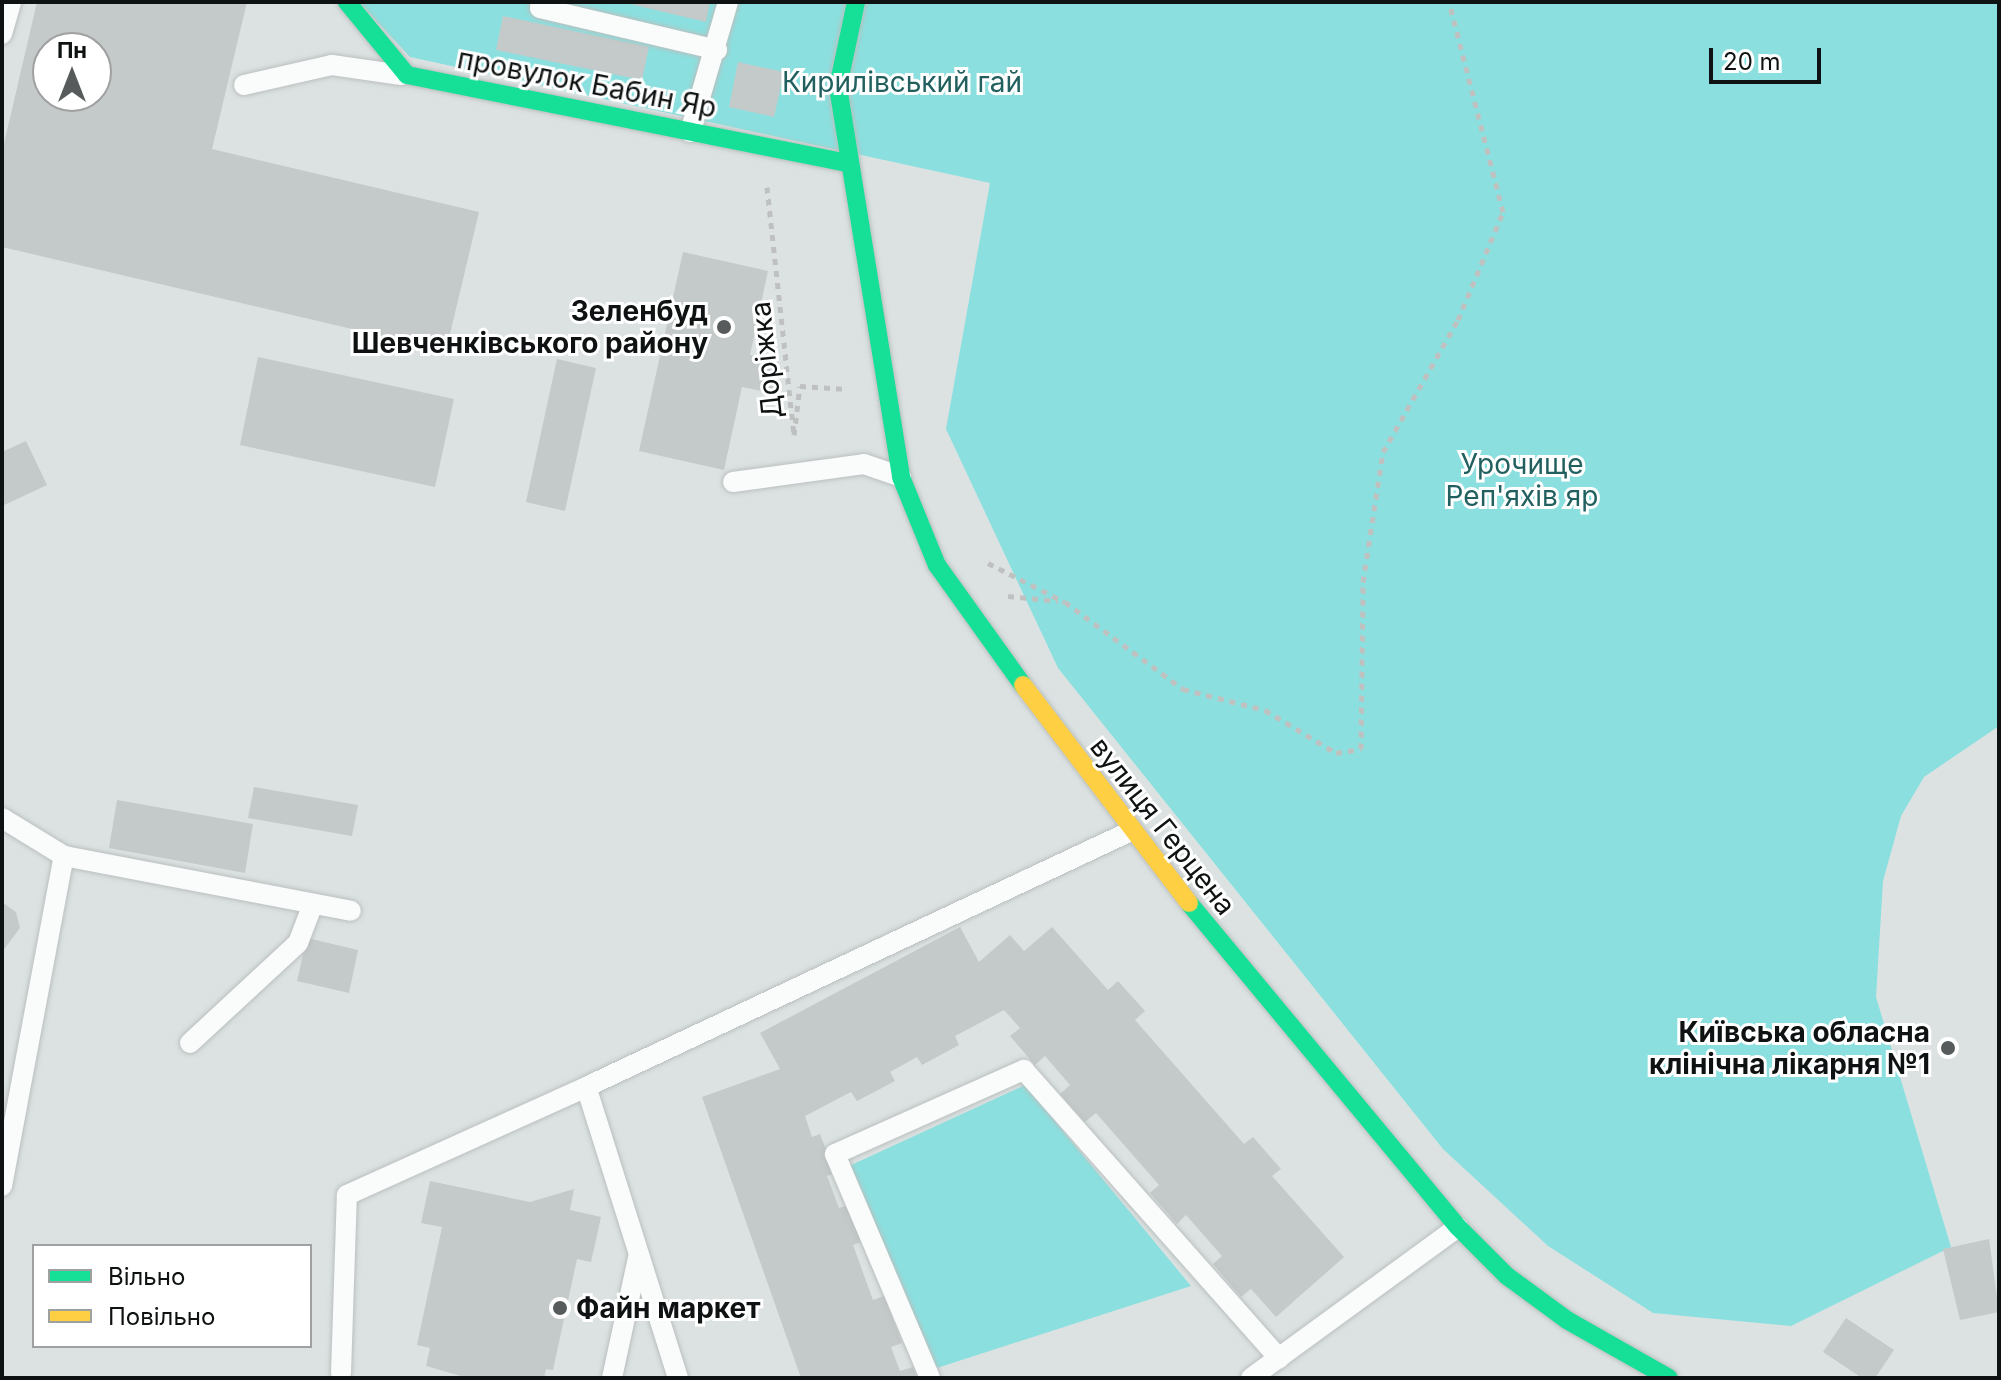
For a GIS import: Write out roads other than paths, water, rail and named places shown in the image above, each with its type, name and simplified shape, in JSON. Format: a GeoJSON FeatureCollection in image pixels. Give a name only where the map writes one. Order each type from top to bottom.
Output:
{"type":"FeatureCollection","features":[{"type":"Feature","properties":{"kind":"street"},"geometry":{"type":"LineString","coordinates":[[347,2],[407,75]]}},
{"type":"Feature","properties":{"kind":"street","name":"вулиця Герцена"},"geometry":{"type":"LineString","coordinates":[[856,2],[838,87],[901,477],[937,565],[1129,832],[1458,1227],[1507,1276],[1655,1376]]}},
{"type":"Feature","properties":{"kind":"street","name":"провулок Бабин Яр"},"geometry":{"type":"LineString","coordinates":[[407,75],[849,163]]}},
{"type":"Feature","properties":{"kind":"lane"},"geometry":{"type":"LineString","coordinates":[[2,34],[11,2]]}},
{"type":"Feature","properties":{"kind":"lane"},"geometry":{"type":"LineString","coordinates":[[541,2],[540,8],[717,50]]}},
{"type":"Feature","properties":{"kind":"lane"},"geometry":{"type":"LineString","coordinates":[[690,132],[717,50],[728,2]]}},
{"type":"Feature","properties":{"kind":"lane"},"geometry":{"type":"LineString","coordinates":[[244,85],[332,65],[407,75]]}},
{"type":"Feature","properties":{"kind":"lane"},"geometry":{"type":"LineString","coordinates":[[733,482],[864,464],[901,477]]}},
{"type":"Feature","properties":{"kind":"lane"},"geometry":{"type":"LineString","coordinates":[[2,818],[64,856],[351,911]]}},
{"type":"Feature","properties":{"kind":"lane"},"geometry":{"type":"LineString","coordinates":[[341,1373],[347,1195],[586,1087],[1129,832]]}},
{"type":"Feature","properties":{"kind":"lane"},"geometry":{"type":"LineString","coordinates":[[2,1186],[64,856]]}},
{"type":"Feature","properties":{"kind":"lane"},"geometry":{"type":"LineString","coordinates":[[190,1043],[298,943],[313,904]]}},
{"type":"Feature","properties":{"kind":"lane"},"geometry":{"type":"LineString","coordinates":[[930,1378],[835,1154],[1024,1070],[1279,1358]]}},
{"type":"Feature","properties":{"kind":"lane"},"geometry":{"type":"LineString","coordinates":[[586,1087],[678,1378]]}},
{"type":"Feature","properties":{"kind":"lane"},"geometry":{"type":"LineString","coordinates":[[1251,1378],[1458,1227]]}},
{"type":"Feature","properties":{"kind":"lane"},"geometry":{"type":"LineString","coordinates":[[612,1378],[639,1254]]}},
{"type":"Feature","properties":{"kind":"place","name":"Зеленбуд Шевченківського району"},"geometry":{"type":"Point","coordinates":[724,327]}},
{"type":"Feature","properties":{"kind":"place","name":"Київська обласна клінічна лікарня №1"},"geometry":{"type":"Point","coordinates":[1948,1048]}},
{"type":"Feature","properties":{"kind":"place","name":"Файн маркет"},"geometry":{"type":"Point","coordinates":[560,1308]}},
{"type":"Feature","properties":{"kind":"park label","name":"Кирилівський гай"},"geometry":{"type":"Point","coordinates":[902,82]}},
{"type":"Feature","properties":{"kind":"park label","name":"Урочище Реп'яхів яр"},"geometry":{"type":"Point","coordinates":[1522,480]}}]}
